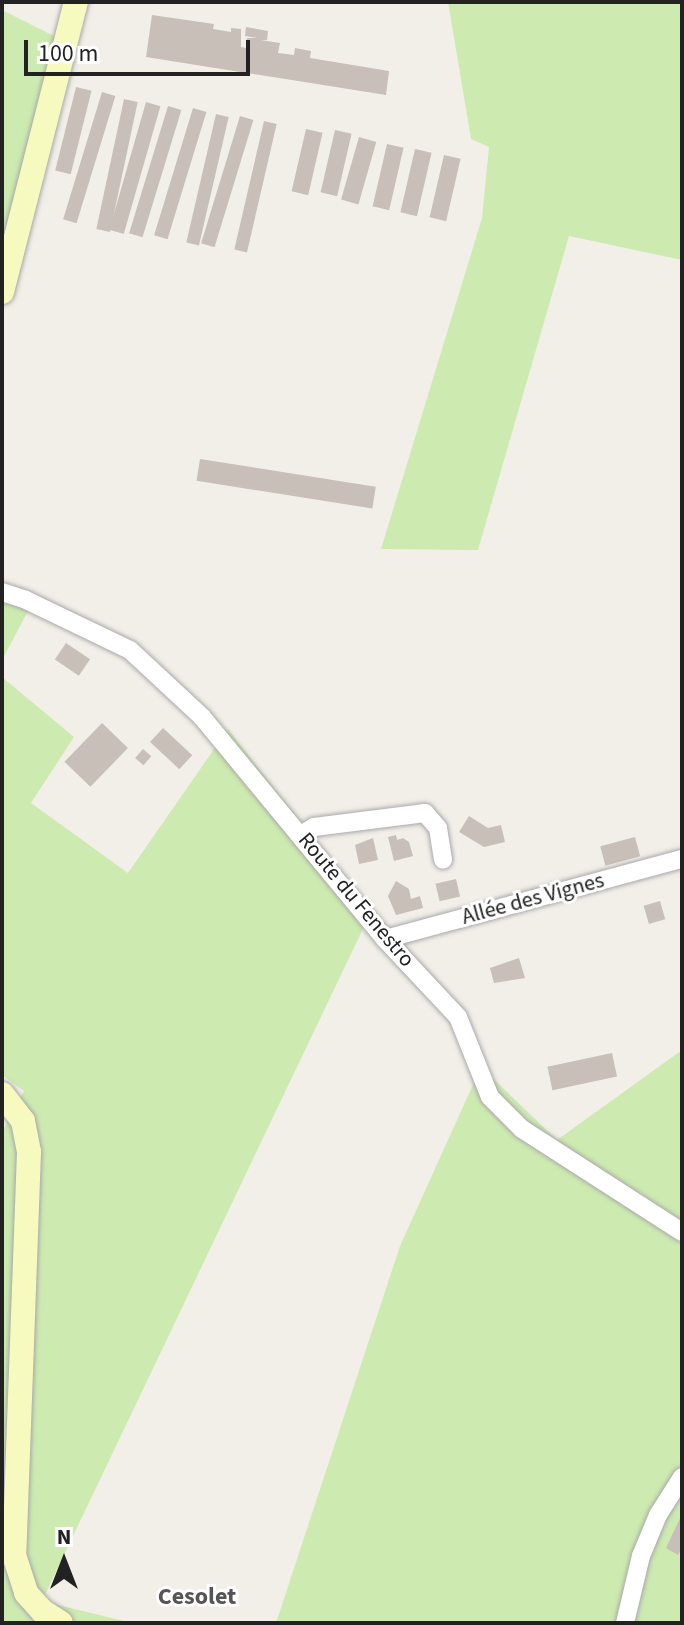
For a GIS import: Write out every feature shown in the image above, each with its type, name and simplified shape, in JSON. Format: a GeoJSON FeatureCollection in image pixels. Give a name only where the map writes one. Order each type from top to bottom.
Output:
{"type":"FeatureCollection","features":[{"type":"Feature","properties":{"kind":"street"},"geometry":{"type":"LineString","coordinates":[[2,292],[76,2]]}},
{"type":"Feature","properties":{"kind":"street","name":"Route du Fenestro"},"geometry":{"type":"LineString","coordinates":[[2,592],[26,600],[130,650],[202,717],[385,939],[458,1017],[490,1097],[522,1129],[682,1232]]}},
{"type":"Feature","properties":{"kind":"street"},"geometry":{"type":"LineString","coordinates":[[301,835],[314,827],[425,813],[438,828],[443,860]]}},
{"type":"Feature","properties":{"kind":"street","name":"Allée des Vignes"},"geometry":{"type":"LineString","coordinates":[[385,939],[682,859]]}},
{"type":"Feature","properties":{"kind":"street"},"geometry":{"type":"LineString","coordinates":[[2,1094],[23,1121],[29,1152],[14,1555],[26,1593],[42,1611],[61,1623]]}},
{"type":"Feature","properties":{"kind":"street"},"geometry":{"type":"LineString","coordinates":[[625,1623],[641,1556],[658,1515],[682,1477]]}},
{"type":"Feature","properties":{"kind":"green space"},"geometry":{"type":"Polygon","coordinates":[[[448,2],[682,2],[682,260],[569,236],[478,550],[381,549],[482,218],[489,147],[471,139],[448,2]]]}},
{"type":"Feature","properties":{"kind":"green space"},"geometry":{"type":"Polygon","coordinates":[[[2,10],[66,42],[2,266],[2,10]]]}},
{"type":"Feature","properties":{"kind":"green space"},"geometry":{"type":"Polygon","coordinates":[[[2,585],[36,596],[2,660],[2,585]]]}},
{"type":"Feature","properties":{"kind":"green space"},"geometry":{"type":"Polygon","coordinates":[[[2,677],[74,737],[31,803],[128,873],[228,729],[371,912],[42,1601],[132,1623],[2,1623],[2,1132],[24,1091],[2,1075],[2,677]]]}},
{"type":"Feature","properties":{"kind":"green space"},"geometry":{"type":"Polygon","coordinates":[[[682,1050],[682,1623],[276,1623],[400,1246],[481,1067],[557,1140],[682,1050]]]}},
{"type":"Feature","properties":{"kind":"building"},"geometry":{"type":"Polygon","coordinates":[[[152,15],[214,24],[213,29],[231,32],[231,28],[241,29],[241,47],[246,48],[247,38],[258,38],[245,36],[246,27],[268,31],[267,40],[261,40],[280,43],[278,53],[294,55],[295,48],[311,51],[310,58],[389,71],[386,95],[146,57],[152,15]]]}},
{"type":"Feature","properties":{"kind":"building"},"geometry":{"type":"Polygon","coordinates":[[[76,87],[92,91],[71,174],[55,170],[76,87]]]}},
{"type":"Feature","properties":{"kind":"building"},"geometry":{"type":"Polygon","coordinates":[[[102,92],[115,96],[77,223],[63,219],[102,92]]]}},
{"type":"Feature","properties":{"kind":"building"},"geometry":{"type":"Polygon","coordinates":[[[124,99],[138,102],[110,232],[96,229],[124,99]]]}},
{"type":"Feature","properties":{"kind":"building"},"geometry":{"type":"Polygon","coordinates":[[[146,102],[160,106],[124,234],[109,230],[146,102]]]}},
{"type":"Feature","properties":{"kind":"building"},"geometry":{"type":"Polygon","coordinates":[[[168,106],[181,110],[143,237],[129,233],[168,106]]]}},
{"type":"Feature","properties":{"kind":"building"},"geometry":{"type":"Polygon","coordinates":[[[193,108],[206,112],[168,239],[154,235],[193,108]]]}},
{"type":"Feature","properties":{"kind":"building"},"geometry":{"type":"Polygon","coordinates":[[[216,114],[229,117],[199,246],[186,243],[216,114]]]}},
{"type":"Feature","properties":{"kind":"building"},"geometry":{"type":"Polygon","coordinates":[[[240,116],[253,120],[215,247],[201,243],[240,116]]]}},
{"type":"Feature","properties":{"kind":"building"},"geometry":{"type":"Polygon","coordinates":[[[264,121],[277,124],[247,253],[234,250],[264,121]]]}},
{"type":"Feature","properties":{"kind":"building"},"geometry":{"type":"Polygon","coordinates":[[[306,129],[323,133],[308,195],[292,191],[306,129]]]}},
{"type":"Feature","properties":{"kind":"building"},"geometry":{"type":"Polygon","coordinates":[[[335,130],[352,134],[337,196],[321,192],[335,130]]]}},
{"type":"Feature","properties":{"kind":"building"},"geometry":{"type":"Polygon","coordinates":[[[359,137],[376,142],[358,204],[341,199],[359,137]]]}},
{"type":"Feature","properties":{"kind":"building"},"geometry":{"type":"Polygon","coordinates":[[[387,144],[404,148],[389,210],[373,206],[387,144]]]}},
{"type":"Feature","properties":{"kind":"building"},"geometry":{"type":"Polygon","coordinates":[[[415,149],[432,153],[417,216],[400,212],[415,149]]]}},
{"type":"Feature","properties":{"kind":"building"},"geometry":{"type":"Polygon","coordinates":[[[444,155],[461,159],[446,221],[430,217],[444,155]]]}},
{"type":"Feature","properties":{"kind":"building"},"geometry":{"type":"Polygon","coordinates":[[[200,459],[376,487],[372,509],[197,481],[200,459]]]}},
{"type":"Feature","properties":{"kind":"building"},"geometry":{"type":"Polygon","coordinates":[[[66,643],[90,659],[79,676],[55,660],[66,643]]]}},
{"type":"Feature","properties":{"kind":"building"},"geometry":{"type":"Polygon","coordinates":[[[102,723],[128,748],[90,787],[64,762],[102,723]]]}},
{"type":"Feature","properties":{"kind":"building"},"geometry":{"type":"Polygon","coordinates":[[[163,728],[192,755],[179,769],[150,742],[163,728]]]}},
{"type":"Feature","properties":{"kind":"building"},"geometry":{"type":"Polygon","coordinates":[[[143,749],[151,756],[143,765],[135,758],[143,749]]]}},
{"type":"Feature","properties":{"kind":"building"},"geometry":{"type":"Polygon","coordinates":[[[469,816],[488,828],[501,825],[505,842],[484,847],[459,832],[469,816]]]}},
{"type":"Feature","properties":{"kind":"building"},"geometry":{"type":"Polygon","coordinates":[[[396,835],[397,840],[403,838],[409,842],[413,856],[394,861],[388,837],[396,835]]]}},
{"type":"Feature","properties":{"kind":"building"},"geometry":{"type":"Polygon","coordinates":[[[635,837],[640,856],[605,866],[600,846],[635,837]]]}},
{"type":"Feature","properties":{"kind":"building"},"geometry":{"type":"Polygon","coordinates":[[[373,838],[378,860],[359,864],[355,845],[373,838]]]}},
{"type":"Feature","properties":{"kind":"building"},"geometry":{"type":"Polygon","coordinates":[[[456,879],[460,897],[440,901],[436,884],[456,879]]]}},
{"type":"Feature","properties":{"kind":"building"},"geometry":{"type":"Polygon","coordinates":[[[396,881],[409,889],[411,899],[420,896],[423,908],[396,915],[388,896],[396,881]]]}},
{"type":"Feature","properties":{"kind":"building"},"geometry":{"type":"Polygon","coordinates":[[[660,901],[665,919],[649,924],[644,906],[660,901]]]}},
{"type":"Feature","properties":{"kind":"building"},"geometry":{"type":"Polygon","coordinates":[[[519,958],[525,978],[494,983],[490,968],[519,958]]]}},
{"type":"Feature","properties":{"kind":"building"},"geometry":{"type":"Polygon","coordinates":[[[612,1053],[617,1076],[552,1090],[547,1067],[612,1053]]]}},
{"type":"Feature","properties":{"kind":"building"},"geometry":{"type":"Polygon","coordinates":[[[682,1514],[682,1548],[678,1555],[666,1548],[682,1514]]]}},
{"type":"Feature","properties":{"kind":"district","name":"Cesolet"},"geometry":{"type":"Point","coordinates":[197,1597]}}]}
